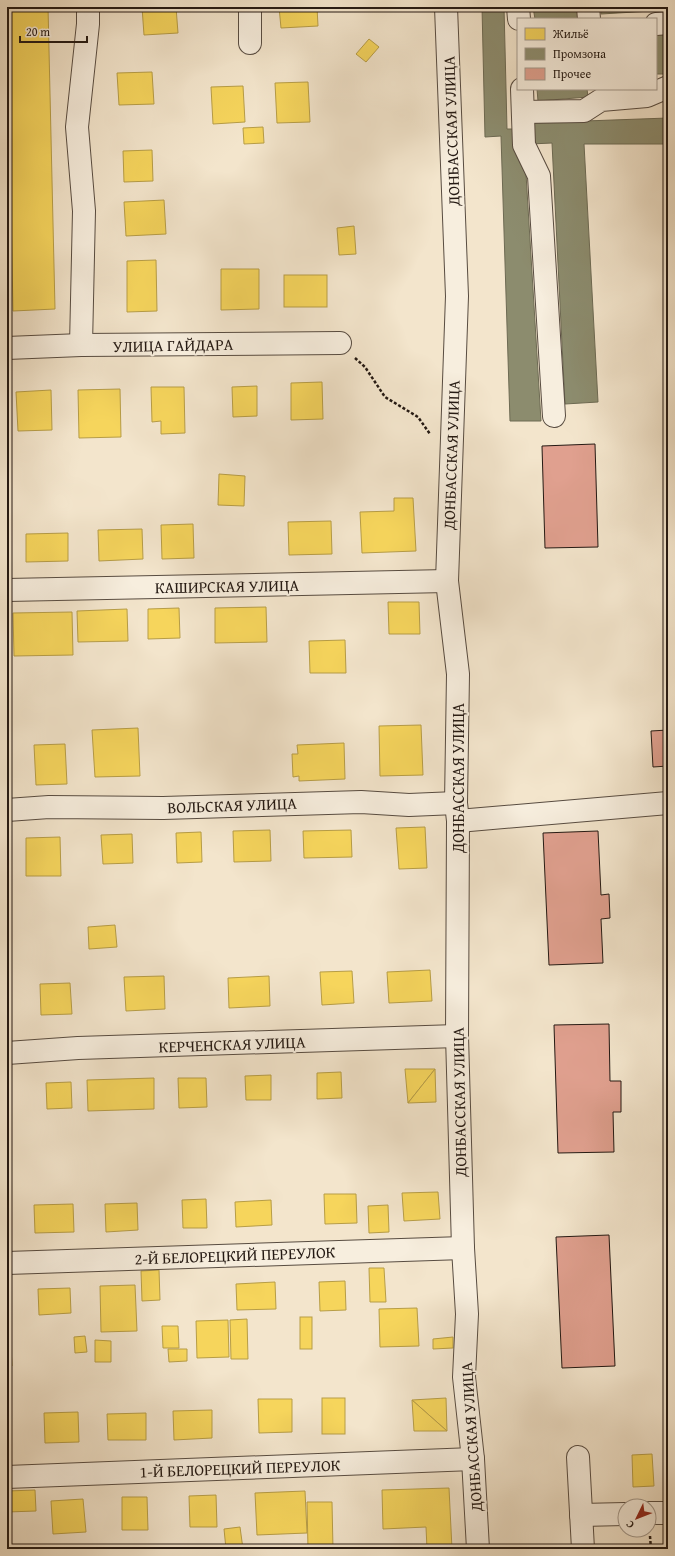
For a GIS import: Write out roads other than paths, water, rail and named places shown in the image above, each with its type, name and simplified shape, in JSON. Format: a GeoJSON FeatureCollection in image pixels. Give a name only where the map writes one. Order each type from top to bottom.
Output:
{"type":"FeatureCollection","features":[{"type":"Feature","properties":{"kind":"street"},"geometry":{"type":"LineString","coordinates":[[81,345],[84,211],[77,127],[88,24],[88,7]]}},
{"type":"Feature","properties":{"kind":"street"},"geometry":{"type":"LineString","coordinates":[[250,7],[250,43]]}},
{"type":"Feature","properties":{"kind":"street","name":"ДОНБАССКАЯ УЛИЦА"},"geometry":{"type":"LineString","coordinates":[[446,7],[457,296],[447,581],[458,674],[458,1036],[463,1248],[467,1314],[464,1377],[473,1459],[478,1549]]}},
{"type":"Feature","properties":{"kind":"street"},"geometry":{"type":"LineString","coordinates":[[518,7],[519,18]]}},
{"type":"Feature","properties":{"kind":"street"},"geometry":{"type":"LineString","coordinates":[[588,7],[589,18]]}},
{"type":"Feature","properties":{"kind":"street"},"geometry":{"type":"LineString","coordinates":[[657,24],[668,23]]}},
{"type":"Feature","properties":{"kind":"street"},"geometry":{"type":"LineString","coordinates":[[523,112],[584,111],[600,94],[647,96],[668,87]]}},
{"type":"Feature","properties":{"kind":"street"},"geometry":{"type":"LineString","coordinates":[[522,90],[524,145],[539,176],[554,416]]}},
{"type":"Feature","properties":{"kind":"street","name":"УЛИЦА ГАЙДАРА"},"geometry":{"type":"LineString","coordinates":[[7,348],[81,345],[340,343]]}},
{"type":"Feature","properties":{"kind":"street","name":"КАШИРСКАЯ УЛИЦА"},"geometry":{"type":"LineString","coordinates":[[7,590],[447,581]]}},
{"type":"Feature","properties":{"kind":"street","name":"ВОЛЬСКАЯ УЛИЦА"},"geometry":{"type":"LineString","coordinates":[[7,810],[49,807],[163,808],[361,802],[409,805],[457,812],[668,802]]}},
{"type":"Feature","properties":{"kind":"street","name":"КЕРЧЕНСКАЯ УЛИЦА"},"geometry":{"type":"LineString","coordinates":[[7,1053],[78,1048],[458,1036]]}},
{"type":"Feature","properties":{"kind":"street","name":"2-Й БЕЛОРЕЦКИЙ ПЕРЕУЛОК"},"geometry":{"type":"LineString","coordinates":[[7,1263],[463,1248]]}},
{"type":"Feature","properties":{"kind":"street"},"geometry":{"type":"LineString","coordinates":[[578,1457],[583,1549]]}},
{"type":"Feature","properties":{"kind":"street","name":"1-Й БЕЛОРЕЦКИЙ ПЕРЕУЛОК"},"geometry":{"type":"LineString","coordinates":[[7,1477],[473,1459]]}},
{"type":"Feature","properties":{"kind":"street"},"geometry":{"type":"LineString","coordinates":[[657,1514],[668,1513]]}},
{"type":"Feature","properties":{"kind":"street"},"geometry":{"type":"LineString","coordinates":[[581,1515],[617,1514]]}}]}
